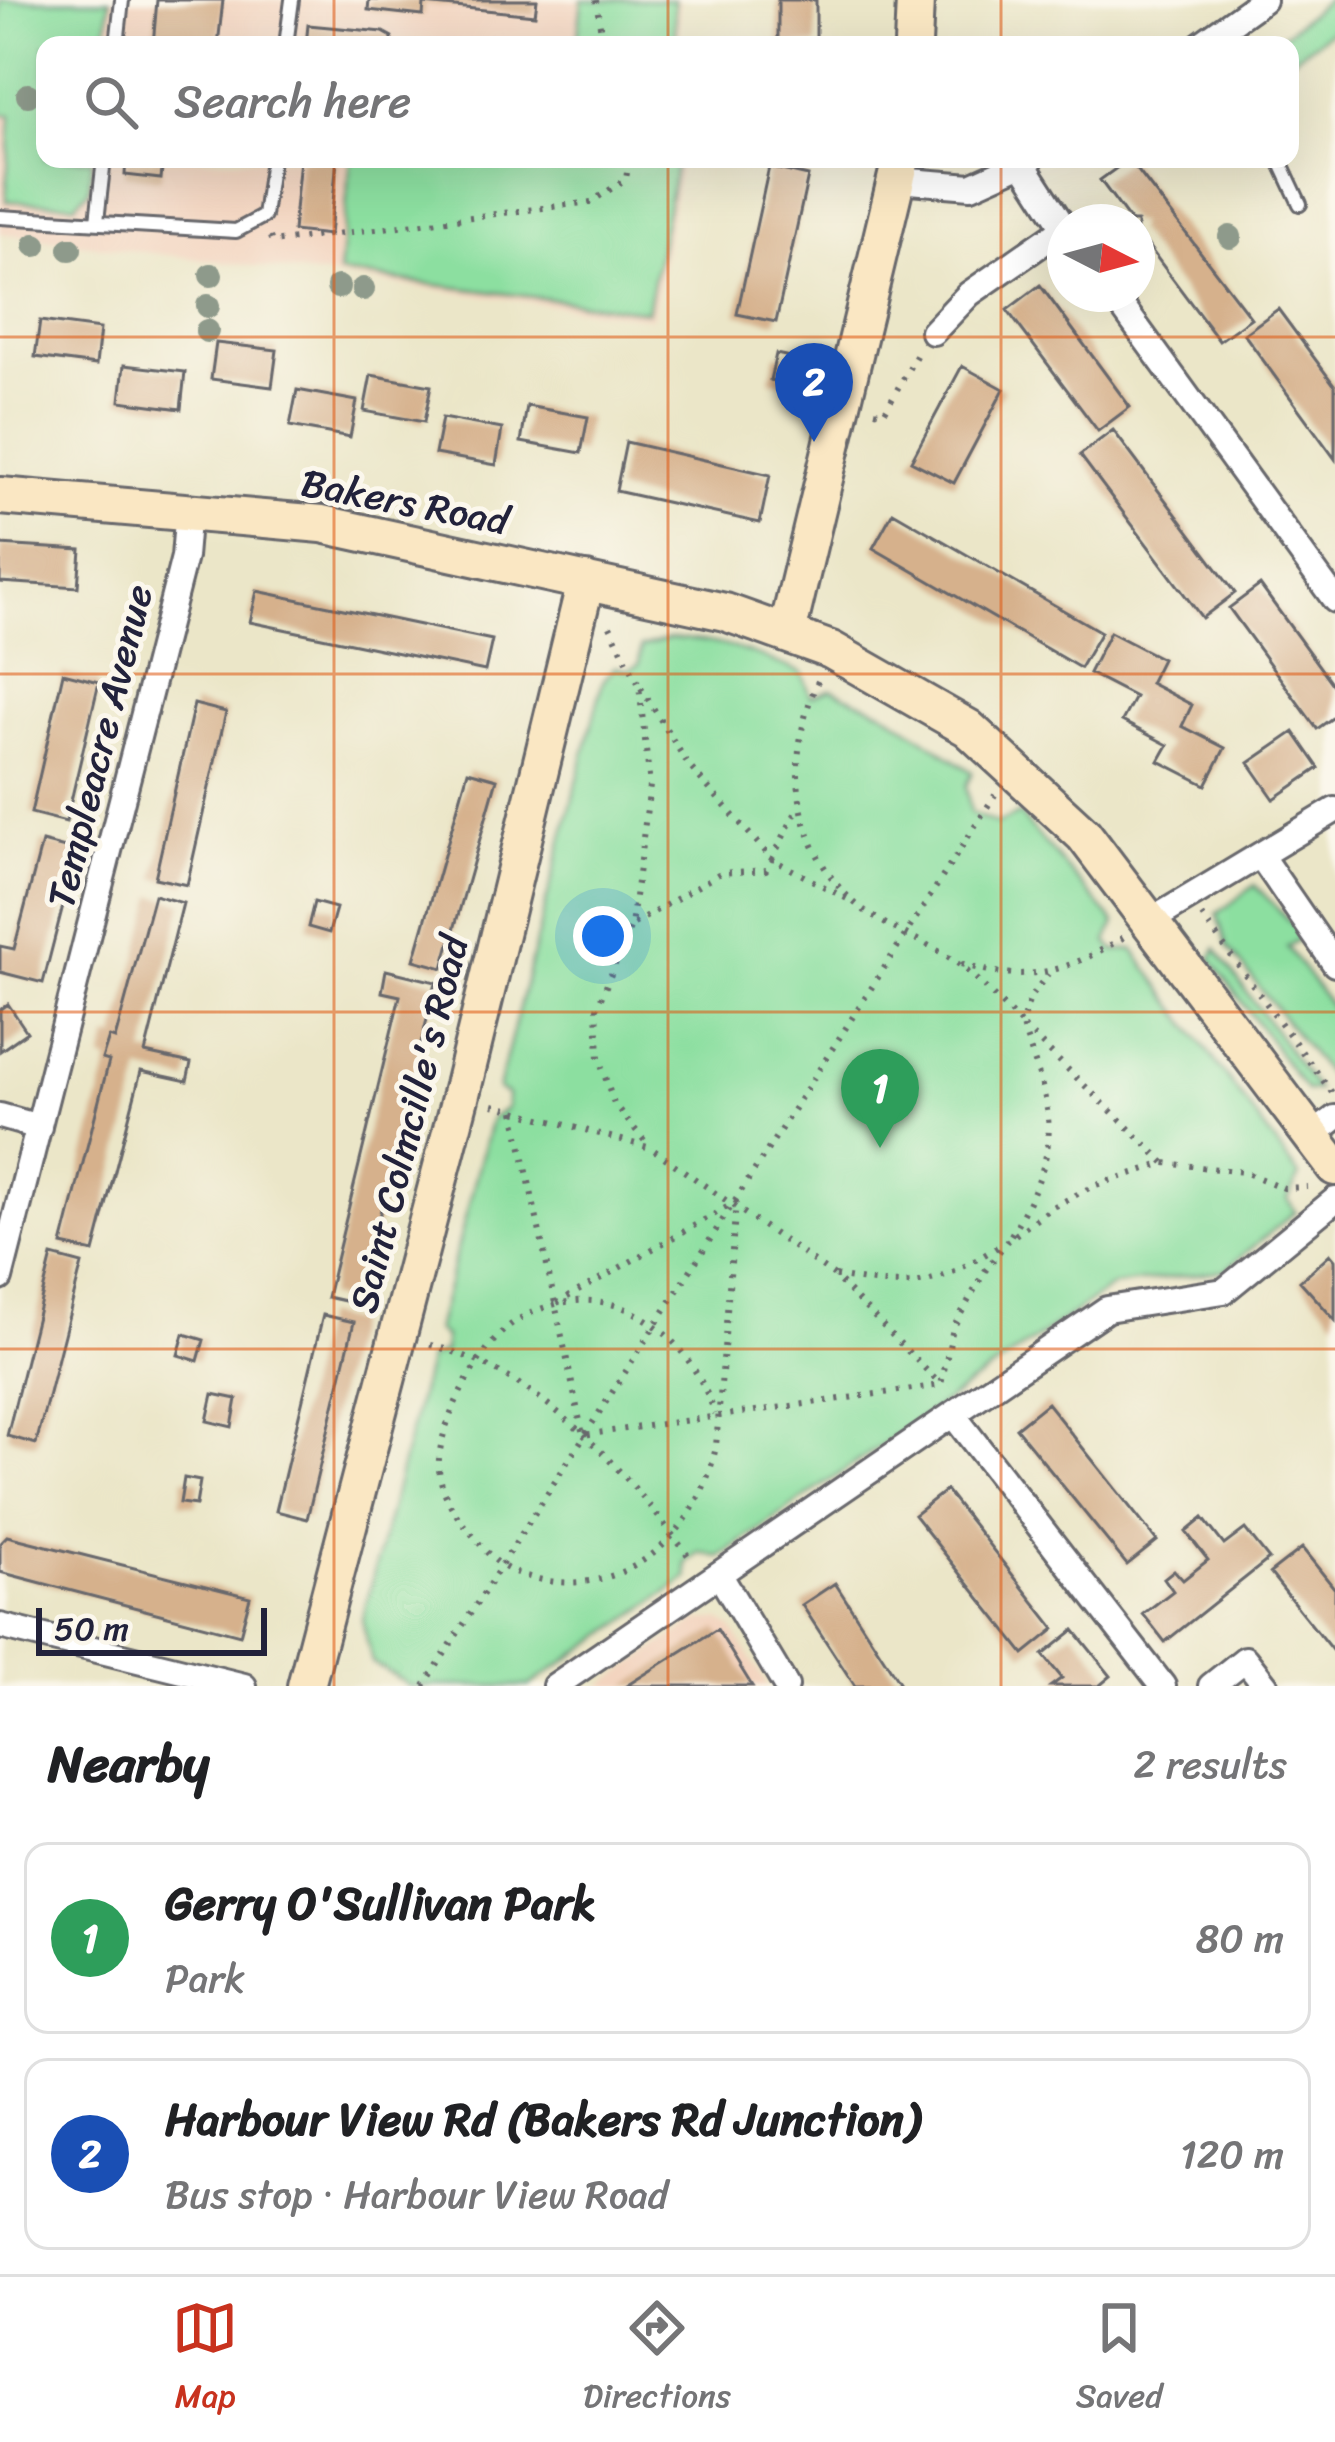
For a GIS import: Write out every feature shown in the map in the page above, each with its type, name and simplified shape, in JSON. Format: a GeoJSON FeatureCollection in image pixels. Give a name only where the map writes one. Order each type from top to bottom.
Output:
{"type":"FeatureCollection","features":[{"type":"Feature","properties":{"kind":"street"},"geometry":{"type":"LineString","coordinates":[[913,36],[915,0]]}},
{"type":"Feature","properties":{"kind":"street"},"geometry":{"type":"LineString","coordinates":[[1220,36],[1263,0]]}},
{"type":"Feature","properties":{"kind":"street"},"geometry":{"type":"LineString","coordinates":[[787,633],[899,169],[971,186],[1013,168]]}},
{"type":"Feature","properties":{"kind":"street"},"geometry":{"type":"LineString","coordinates":[[1030,168],[1051,204]]}},
{"type":"Feature","properties":{"kind":"street"},"geometry":{"type":"LineString","coordinates":[[933,332],[969,294],[1047,240]]}},
{"type":"Feature","properties":{"kind":"street"},"geometry":{"type":"LineString","coordinates":[[1126,312],[1335,600]]}},
{"type":"Feature","properties":{"kind":"street","name":"Bakers Road"},"geometry":{"type":"LineString","coordinates":[[0,496],[322,524],[725,611],[831,650],[968,728],[1084,835],[1322,1127],[1329,1185]]}},
{"type":"Feature","properties":{"kind":"street","name":"Templeacre Avenue"},"geometry":{"type":"LineString","coordinates":[[0,1278],[184,556],[188,509]]}},
{"type":"Feature","properties":{"kind":"street","name":"Saint Colmcille's Road"},"geometry":{"type":"LineString","coordinates":[[306,1686],[460,1097],[586,580]]}},
{"type":"Feature","properties":{"kind":"street"},"geometry":{"type":"LineString","coordinates":[[1152,920],[1335,810]]}},
{"type":"Feature","properties":{"kind":"street"},"geometry":{"type":"LineString","coordinates":[[1262,858],[1335,964]]}},
{"type":"Feature","properties":{"kind":"street"},"geometry":{"type":"LineString","coordinates":[[0,1116],[39,1127]]}},
{"type":"Feature","properties":{"kind":"street"},"geometry":{"type":"LineString","coordinates":[[555,1686],[1107,1309],[1225,1291],[1329,1185]]}},
{"type":"Feature","properties":{"kind":"street"},"geometry":{"type":"LineString","coordinates":[[954,1416],[1163,1686]]}},
{"type":"Feature","properties":{"kind":"street"},"geometry":{"type":"LineString","coordinates":[[713,1578],[786,1686]]}},
{"type":"Feature","properties":{"kind":"street"},"geometry":{"type":"LineString","coordinates":[[0,1626],[244,1686]]}},
{"type":"Feature","properties":{"kind":"street"},"geometry":{"type":"LineString","coordinates":[[1210,1686],[1245,1659],[1266,1686]]}},
{"type":"Feature","properties":{"kind":"lane"},"geometry":{"type":"LineString","coordinates":[[118,36],[122,0]]}},
{"type":"Feature","properties":{"kind":"lane"},"geometry":{"type":"LineString","coordinates":[[287,36],[292,0]]}},
{"type":"Feature","properties":{"kind":"lane"},"geometry":{"type":"LineString","coordinates":[[97,220],[103,168]]}},
{"type":"Feature","properties":{"kind":"lane"},"geometry":{"type":"LineString","coordinates":[[0,217],[236,231],[264,216],[271,168]]}},
{"type":"Feature","properties":{"kind":"lane"},"geometry":{"type":"LineString","coordinates":[[1283,168],[1300,203]]}},
{"type":"Feature","properties":{"kind":"path"},"geometry":{"type":"LineString","coordinates":[[596,0],[602,36]]}},
{"type":"Feature","properties":{"kind":"path"},"geometry":{"type":"LineString","coordinates":[[264,216],[272,242],[591,202],[626,179],[627,168]]}},
{"type":"Feature","properties":{"kind":"path"},"geometry":{"type":"LineString","coordinates":[[843,404],[884,413],[933,332]]}},
{"type":"Feature","properties":{"kind":"path"},"geometry":{"type":"LineString","coordinates":[[586,580],[639,685],[688,766],[772,859],[958,963],[1000,976],[1048,974]]}},
{"type":"Feature","properties":{"kind":"path"},"geometry":{"type":"LineString","coordinates":[[631,926],[720,873],[766,870],[798,808],[800,728],[831,650]]}},
{"type":"Feature","properties":{"kind":"path"},"geometry":{"type":"LineString","coordinates":[[639,685],[650,786],[631,926],[597,1008],[599,1059],[614,1104],[651,1148]]}},
{"type":"Feature","properties":{"kind":"path"},"geometry":{"type":"LineString","coordinates":[[424,1686],[903,934],[1016,768]]}},
{"type":"Feature","properties":{"kind":"path"},"geometry":{"type":"LineString","coordinates":[[798,808],[820,856],[855,903]]}},
{"type":"Feature","properties":{"kind":"path"},"geometry":{"type":"LineString","coordinates":[[1189,898],[1335,1096]]}},
{"type":"Feature","properties":{"kind":"path"},"geometry":{"type":"LineString","coordinates":[[940,1385],[953,1328],[1041,1183],[1052,1136],[1044,1087],[1022,1024],[1031,996],[1048,974],[1152,920]]}},
{"type":"Feature","properties":{"kind":"path"},"geometry":{"type":"LineString","coordinates":[[958,963],[1166,1163]]}},
{"type":"Feature","properties":{"kind":"path"},"geometry":{"type":"LineString","coordinates":[[460,1097],[651,1148],[736,1202],[833,1276],[940,1385],[954,1416]]}},
{"type":"Feature","properties":{"kind":"path"},"geometry":{"type":"LineString","coordinates":[[514,1111],[583,1435]]}},
{"type":"Feature","properties":{"kind":"path"},"geometry":{"type":"LineString","coordinates":[[833,1276],[898,1287],[952,1276],[1093,1186],[1166,1163],[1244,1172],[1285,1188],[1329,1185]]}},
{"type":"Feature","properties":{"kind":"path"},"geometry":{"type":"LineString","coordinates":[[736,1202],[709,1482],[675,1538],[642,1563],[581,1585],[544,1583],[499,1566],[450,1508],[439,1460],[456,1404],[479,1360],[514,1322],[736,1202]]}},
{"type":"Feature","properties":{"kind":"path"},"geometry":{"type":"LineString","coordinates":[[556,1303],[607,1304],[657,1322],[682,1346],[703,1377],[715,1414]]}},
{"type":"Feature","properties":{"kind":"path"},"geometry":{"type":"LineString","coordinates":[[397,1337],[479,1360],[583,1435],[619,1467],[713,1578]]}},
{"type":"Feature","properties":{"kind":"path"},"geometry":{"type":"LineString","coordinates":[[583,1435],[940,1385]]}},
{"type":"Feature","properties":{"kind":"shaded area"},"geometry":{"type":"Polygon","coordinates":[[[0,0],[679,0],[680,36],[36,36],[36,168],[679,168],[652,318],[0,233],[0,0]]]}},
{"type":"Feature","properties":{"kind":"shaded area"},"geometry":{"type":"Polygon","coordinates":[[[699,1620],[720,1620],[732,1628],[768,1686],[600,1686],[699,1620]]]}},
{"type":"Feature","properties":{"kind":"green space"},"geometry":{"type":"Polygon","coordinates":[[[0,0],[110,0],[106,36],[36,36],[36,168],[91,168],[89,190],[75,204],[6,201],[11,115],[0,114],[0,0]]]}},
{"type":"Feature","properties":{"kind":"green space"},"geometry":{"type":"Polygon","coordinates":[[[582,0],[674,0],[676,36],[578,36],[582,0]]]}},
{"type":"Feature","properties":{"kind":"green space"},"geometry":{"type":"Polygon","coordinates":[[[1327,0],[1335,0],[1335,28],[1299,54],[1299,36],[1281,36],[1327,0]]]}},
{"type":"Feature","properties":{"kind":"green space"},"geometry":{"type":"Polygon","coordinates":[[[350,168],[675,168],[647,311],[339,273],[350,168]]]}},
{"type":"Feature","properties":{"kind":"green space"},"geometry":{"type":"Polygon","coordinates":[[[669,639],[704,641],[753,654],[802,673],[811,696],[831,689],[885,712],[972,772],[966,786],[971,813],[997,824],[1019,814],[1115,923],[1107,942],[1114,951],[1133,949],[1299,1176],[1288,1199],[1295,1212],[1225,1270],[1113,1286],[719,1557],[700,1552],[686,1563],[688,1578],[529,1686],[410,1686],[372,1662],[362,1619],[429,1358],[444,1352],[444,1337],[436,1330],[491,1119],[507,1108],[507,1094],[498,1089],[603,681],[615,667],[628,670],[639,664],[641,647],[669,639]]]}},
{"type":"Feature","properties":{"kind":"green space"},"geometry":{"type":"Polygon","coordinates":[[[1255,885],[1303,936],[1287,947],[1335,1012],[1335,1084],[1227,946],[1217,914],[1255,885]]]}},
{"type":"Feature","properties":{"kind":"green space"},"geometry":{"type":"Polygon","coordinates":[[[1216,949],[1317,1090],[1306,1091],[1211,959],[1216,949]]]}},
{"type":"Feature","properties":{"kind":"building"},"geometry":{"type":"Polygon","coordinates":[[[157,0],[223,0],[219,36],[154,36],[157,0]]]}},
{"type":"Feature","properties":{"kind":"building"},"geometry":{"type":"Polygon","coordinates":[[[369,0],[537,0],[535,15],[424,4],[423,16],[368,10],[369,0]]]}},
{"type":"Feature","properties":{"kind":"building"},"geometry":{"type":"Polygon","coordinates":[[[778,0],[816,0],[816,36],[778,36],[778,0]]]}},
{"type":"Feature","properties":{"kind":"building"},"geometry":{"type":"Polygon","coordinates":[[[308,25],[390,36],[307,36],[308,25]]]}},
{"type":"Feature","properties":{"kind":"building"},"geometry":{"type":"Polygon","coordinates":[[[125,168],[162,168],[161,179],[125,175],[125,168]]]}},
{"type":"Feature","properties":{"kind":"building"},"geometry":{"type":"Polygon","coordinates":[[[299,168],[336,168],[330,235],[293,231],[299,168]]]}},
{"type":"Feature","properties":{"kind":"building"},"geometry":{"type":"Polygon","coordinates":[[[769,168],[808,176],[776,322],[737,314],[769,168]]]}},
{"type":"Feature","properties":{"kind":"building"},"geometry":{"type":"Polygon","coordinates":[[[1117,168],[1136,168],[1251,318],[1219,341],[1155,255],[1155,204],[1118,204],[1100,180],[1117,168]]]}},
{"type":"Feature","properties":{"kind":"building"},"geometry":{"type":"Polygon","coordinates":[[[1040,285],[1047,294],[1047,312],[1060,312],[1130,407],[1098,431],[1007,310],[1040,285]]]}},
{"type":"Feature","properties":{"kind":"building"},"geometry":{"type":"Polygon","coordinates":[[[1278,309],[1335,386],[1335,459],[1244,334],[1278,309]]]}},
{"type":"Feature","properties":{"kind":"building"},"geometry":{"type":"Polygon","coordinates":[[[40,321],[100,329],[96,365],[35,357],[40,321]]]}},
{"type":"Feature","properties":{"kind":"building"},"geometry":{"type":"Polygon","coordinates":[[[216,343],[277,350],[272,387],[211,379],[216,343]]]}},
{"type":"Feature","properties":{"kind":"building"},"geometry":{"type":"Polygon","coordinates":[[[776,354],[804,360],[798,386],[770,380],[776,354]]]}},
{"type":"Feature","properties":{"kind":"building"},"geometry":{"type":"Polygon","coordinates":[[[124,365],[185,372],[181,409],[120,401],[124,365]]]}},
{"type":"Feature","properties":{"kind":"building"},"geometry":{"type":"Polygon","coordinates":[[[962,366],[1004,389],[954,483],[911,461],[962,366]]]}},
{"type":"Feature","properties":{"kind":"building"},"geometry":{"type":"Polygon","coordinates":[[[371,375],[431,386],[424,422],[364,411],[371,375]]]}},
{"type":"Feature","properties":{"kind":"building"},"geometry":{"type":"Polygon","coordinates":[[[297,390],[357,401],[350,437],[290,426],[297,390]]]}},
{"type":"Feature","properties":{"kind":"building"},"geometry":{"type":"Polygon","coordinates":[[[527,406],[588,417],[581,453],[521,442],[527,406]]]}},
{"type":"Feature","properties":{"kind":"building"},"geometry":{"type":"Polygon","coordinates":[[[442,418],[502,429],[496,465],[435,454],[442,418]]]}},
{"type":"Feature","properties":{"kind":"building"},"geometry":{"type":"Polygon","coordinates":[[[1113,430],[1235,593],[1202,618],[1080,455],[1113,430]]]}},
{"type":"Feature","properties":{"kind":"building"},"geometry":{"type":"Polygon","coordinates":[[[626,442],[770,475],[760,523],[616,491],[626,442]]]}},
{"type":"Feature","properties":{"kind":"building"},"geometry":{"type":"Polygon","coordinates":[[[893,512],[1101,632],[1080,668],[873,548],[893,512]]]}},
{"type":"Feature","properties":{"kind":"building"},"geometry":{"type":"Polygon","coordinates":[[[0,545],[81,550],[78,587],[0,582],[0,545]]]}},
{"type":"Feature","properties":{"kind":"building"},"geometry":{"type":"Polygon","coordinates":[[[1260,585],[1335,688],[1335,716],[1317,729],[1229,608],[1260,585]]]}},
{"type":"Feature","properties":{"kind":"building"},"geometry":{"type":"Polygon","coordinates":[[[257,591],[492,640],[485,671],[250,622],[257,591]]]}},
{"type":"Feature","properties":{"kind":"building"},"geometry":{"type":"Polygon","coordinates":[[[1110,632],[1162,659],[1150,683],[1192,705],[1182,726],[1225,748],[1206,785],[1159,761],[1168,745],[1122,721],[1135,697],[1089,673],[1110,632]]]}},
{"type":"Feature","properties":{"kind":"building"},"geometry":{"type":"Polygon","coordinates":[[[63,673],[99,682],[66,822],[31,813],[63,673]]]}},
{"type":"Feature","properties":{"kind":"building"},"geometry":{"type":"Polygon","coordinates":[[[194,704],[226,712],[187,885],[155,878],[194,704]]]}},
{"type":"Feature","properties":{"kind":"building"},"geometry":{"type":"Polygon","coordinates":[[[1294,732],[1319,768],[1274,799],[1249,763],[1294,732]]]}},
{"type":"Feature","properties":{"kind":"building"},"geometry":{"type":"Polygon","coordinates":[[[468,771],[497,779],[443,968],[414,960],[468,771]]]}},
{"type":"Feature","properties":{"kind":"building"},"geometry":{"type":"Polygon","coordinates":[[[42,842],[77,851],[43,983],[0,972],[0,946],[14,949],[42,842]]]}},
{"type":"Feature","properties":{"kind":"building"},"geometry":{"type":"Polygon","coordinates":[[[154,895],[183,903],[145,1053],[191,1063],[187,1081],[141,1071],[94,1252],[62,1245],[109,1061],[102,1059],[109,1037],[115,1039],[154,895]]]}},
{"type":"Feature","properties":{"kind":"building"},"geometry":{"type":"Polygon","coordinates":[[[314,902],[336,908],[329,933],[308,927],[314,902]]]}},
{"type":"Feature","properties":{"kind":"building"},"geometry":{"type":"Polygon","coordinates":[[[386,970],[436,982],[358,1304],[327,1297],[400,996],[382,992],[386,970]]]}},
{"type":"Feature","properties":{"kind":"building"},"geometry":{"type":"Polygon","coordinates":[[[8,1004],[27,1032],[0,1051],[0,1010],[8,1004]]]}},
{"type":"Feature","properties":{"kind":"building"},"geometry":{"type":"Polygon","coordinates":[[[1330,1254],[1335,1260],[1335,1320],[1300,1281],[1330,1254]]]}},
{"type":"Feature","properties":{"kind":"building"},"geometry":{"type":"Polygon","coordinates":[[[52,1256],[82,1264],[36,1444],[7,1436],[52,1256]]]}},
{"type":"Feature","properties":{"kind":"building"},"geometry":{"type":"Polygon","coordinates":[[[323,1315],[354,1322],[307,1519],[276,1511],[323,1315]]]}},
{"type":"Feature","properties":{"kind":"building"},"geometry":{"type":"Polygon","coordinates":[[[184,1334],[204,1340],[198,1361],[178,1355],[184,1334]]]}},
{"type":"Feature","properties":{"kind":"building"},"geometry":{"type":"Polygon","coordinates":[[[213,1394],[237,1399],[232,1427],[207,1421],[213,1394]]]}},
{"type":"Feature","properties":{"kind":"building"},"geometry":{"type":"Polygon","coordinates":[[[1047,1403],[1157,1541],[1127,1565],[1016,1428],[1047,1403]]]}},
{"type":"Feature","properties":{"kind":"building"},"geometry":{"type":"Polygon","coordinates":[[[184,1478],[200,1481],[196,1505],[180,1503],[184,1478]]]}},
{"type":"Feature","properties":{"kind":"building"},"geometry":{"type":"Polygon","coordinates":[[[946,1490],[1055,1629],[1024,1654],[914,1515],[946,1490]]]}},
{"type":"Feature","properties":{"kind":"building"},"geometry":{"type":"Polygon","coordinates":[[[1203,1518],[1224,1545],[1245,1529],[1269,1559],[1165,1642],[1143,1614],[1173,1591],[1164,1578],[1174,1570],[1183,1580],[1208,1560],[1186,1532],[1203,1518]]]}},
{"type":"Feature","properties":{"kind":"building"},"geometry":{"type":"Polygon","coordinates":[[[7,1536],[250,1597],[240,1635],[0,1572],[0,1543],[7,1536]]]}},
{"type":"Feature","properties":{"kind":"building"},"geometry":{"type":"Polygon","coordinates":[[[1302,1548],[1335,1589],[1335,1654],[1270,1573],[1302,1548]]]}},
{"type":"Feature","properties":{"kind":"building"},"geometry":{"type":"Polygon","coordinates":[[[835,1583],[899,1682],[893,1686],[855,1686],[802,1605],[835,1583]]]}},
{"type":"Feature","properties":{"kind":"building"},"geometry":{"type":"Polygon","coordinates":[[[717,1629],[752,1686],[626,1686],[717,1629]]]}},
{"type":"Feature","properties":{"kind":"building"},"geometry":{"type":"Polygon","coordinates":[[[1074,1630],[1111,1676],[1099,1686],[1051,1686],[1062,1678],[1043,1655],[1074,1630]]]}},
{"type":"Feature","properties":{"kind":"place","name":"Harbour View Rd (Bakers Rd Junction)"},"geometry":{"type":"Point","coordinates":[814,442]}},
{"type":"Feature","properties":{"kind":"place","name":"Gerry O'Sullivan Park"},"geometry":{"type":"Point","coordinates":[880,1148]}}]}
